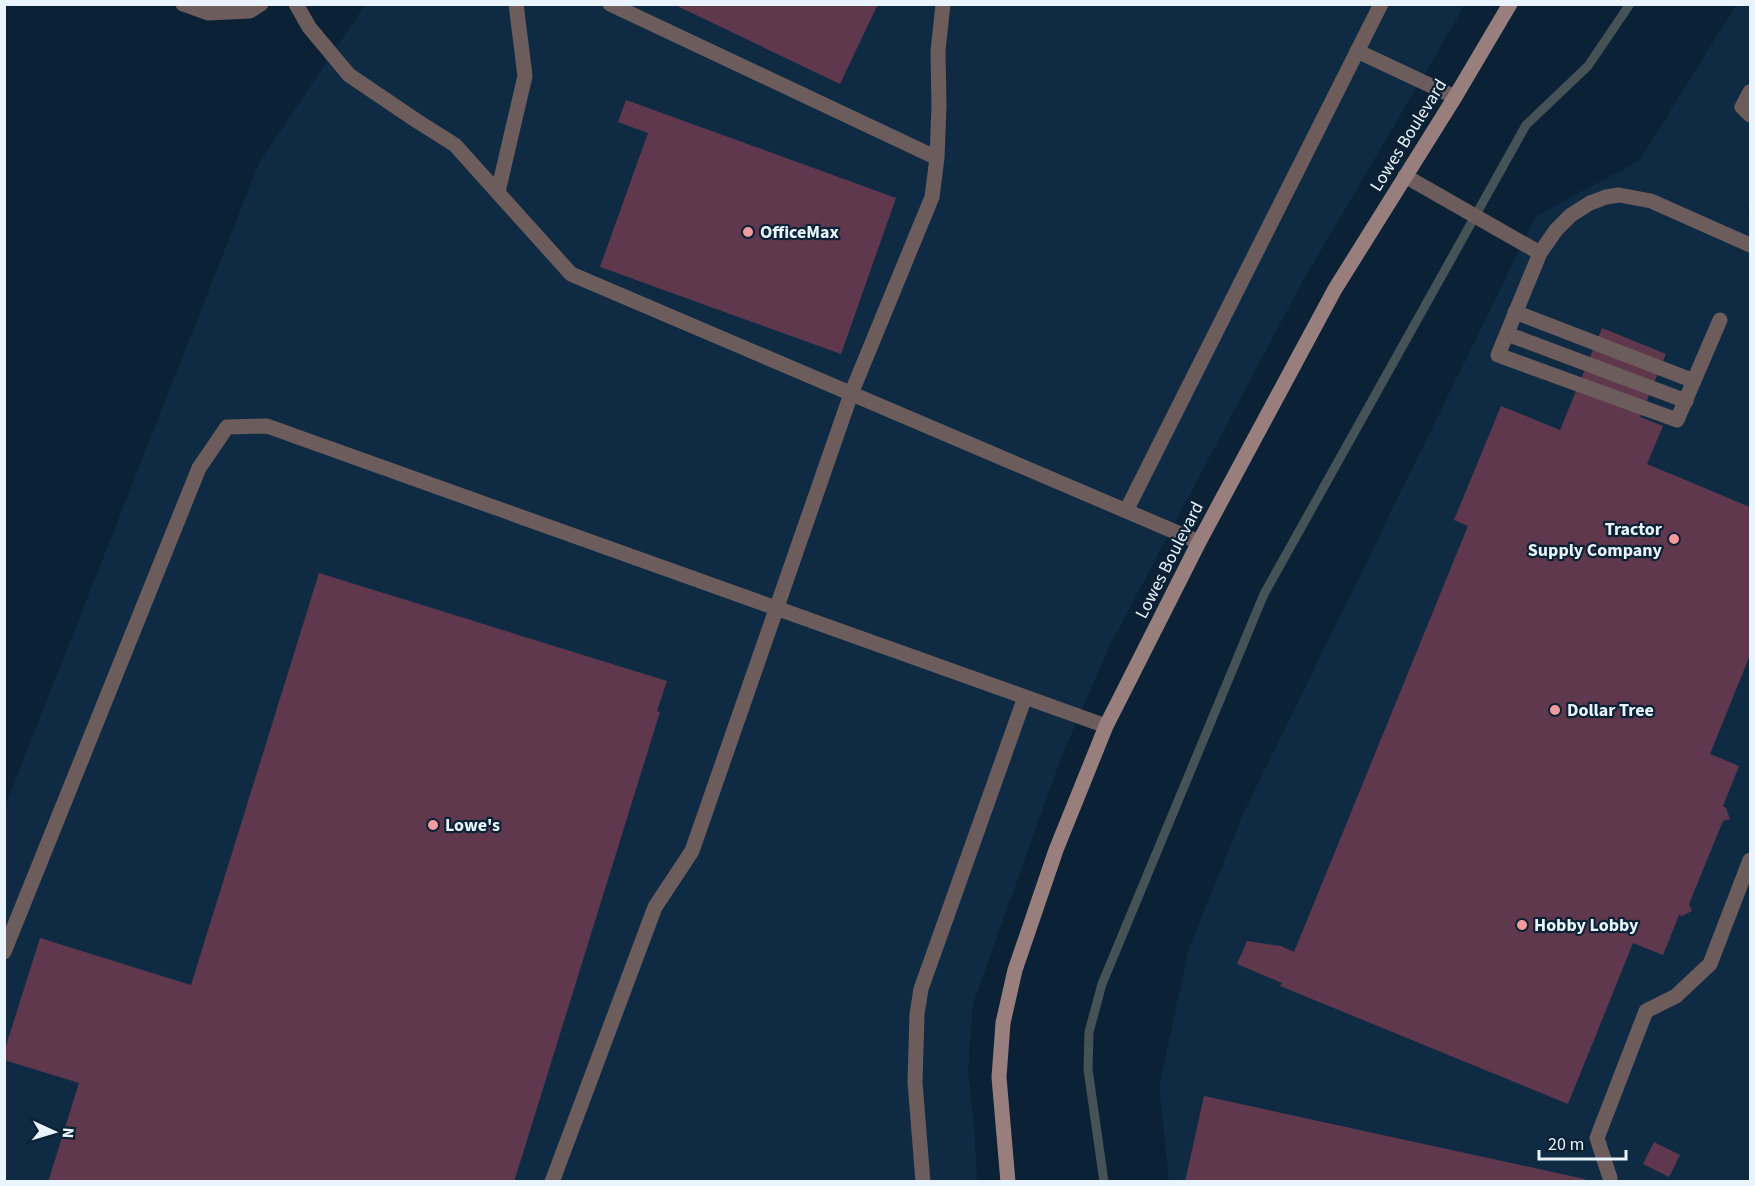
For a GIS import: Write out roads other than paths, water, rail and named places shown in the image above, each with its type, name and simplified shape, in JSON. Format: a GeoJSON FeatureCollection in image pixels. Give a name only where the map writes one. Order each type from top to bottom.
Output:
{"type":"FeatureCollection","features":[{"type":"Feature","properties":{"kind":"street"},"geometry":{"type":"LineString","coordinates":[[183,4],[208,13],[250,11],[261,4]]}},
{"type":"Feature","properties":{"kind":"street"},"geometry":{"type":"LineString","coordinates":[[296,4],[309,27],[349,75],[455,145],[571,274],[1199,542]]}},
{"type":"Feature","properties":{"kind":"street"},"geometry":{"type":"LineString","coordinates":[[498,192],[525,76],[516,4]]}},
{"type":"Feature","properties":{"kind":"street"},"geometry":{"type":"LineString","coordinates":[[610,4],[937,158]]}},
{"type":"Feature","properties":{"kind":"street"},"geometry":{"type":"LineString","coordinates":[[552,1182],[655,907],[692,851],[851,394],[932,197],[937,158],[938,51],[943,4]]}},
{"type":"Feature","properties":{"kind":"street"},"geometry":{"type":"LineString","coordinates":[[1126,511],[1381,4]]}},
{"type":"Feature","properties":{"kind":"street","name":"Lowes Boulevard"},"geometry":{"type":"LineString","coordinates":[[1008,1182],[999,1077],[1003,1023],[1016,970],[1056,850],[1107,726],[1199,542],[1335,289],[1510,4]]}},
{"type":"Feature","properties":{"kind":"street"},"geometry":{"type":"LineString","coordinates":[[1358,51],[1455,97]]}},
{"type":"Feature","properties":{"kind":"street"},"geometry":{"type":"LineString","coordinates":[[1750,92],[1742,107],[1750,115]]}},
{"type":"Feature","properties":{"kind":"street"},"geometry":{"type":"LineString","coordinates":[[1405,176],[1540,253]]}},
{"type":"Feature","properties":{"kind":"street"},"geometry":{"type":"LineString","coordinates":[[1720,320],[1677,420],[1498,355],[1540,253],[1556,230],[1571,215],[1590,203],[1619,195],[1651,201],[1750,245]]}},
{"type":"Feature","properties":{"kind":"street"},"geometry":{"type":"LineString","coordinates":[[1515,312],[1694,381]]}},
{"type":"Feature","properties":{"kind":"street"},"geometry":{"type":"LineString","coordinates":[[1507,334],[1686,401]]}},
{"type":"Feature","properties":{"kind":"street"},"geometry":{"type":"LineString","coordinates":[[4,952],[199,468],[227,427],[267,426],[1107,726]]}},
{"type":"Feature","properties":{"kind":"street"},"geometry":{"type":"LineString","coordinates":[[923,1182],[915,1082],[917,1014],[921,989],[1025,697]]}},
{"type":"Feature","properties":{"kind":"street"},"geometry":{"type":"LineString","coordinates":[[1614,1180],[1597,1138],[1646,1011],[1676,996],[1710,964],[1750,860]]}},
{"type":"Feature","properties":{"kind":"waterway"},"geometry":{"type":"LineString","coordinates":[[1104,1182],[1088,1069],[1089,1032],[1102,984],[1264,594],[1526,125],[1588,66],[1630,4]]}},
{"type":"Feature","properties":{"kind":"place","name":"OfficeMax"},"geometry":{"type":"Point","coordinates":[748,232]}},
{"type":"Feature","properties":{"kind":"place","name":"Tractor Supply Company"},"geometry":{"type":"Point","coordinates":[1674,539]}},
{"type":"Feature","properties":{"kind":"place","name":"Dollar Tree"},"geometry":{"type":"Point","coordinates":[1555,710]}},
{"type":"Feature","properties":{"kind":"place","name":"Lowe's"},"geometry":{"type":"Point","coordinates":[433,825]}},
{"type":"Feature","properties":{"kind":"place","name":"Hobby Lobby"},"geometry":{"type":"Point","coordinates":[1522,925]}}]}
